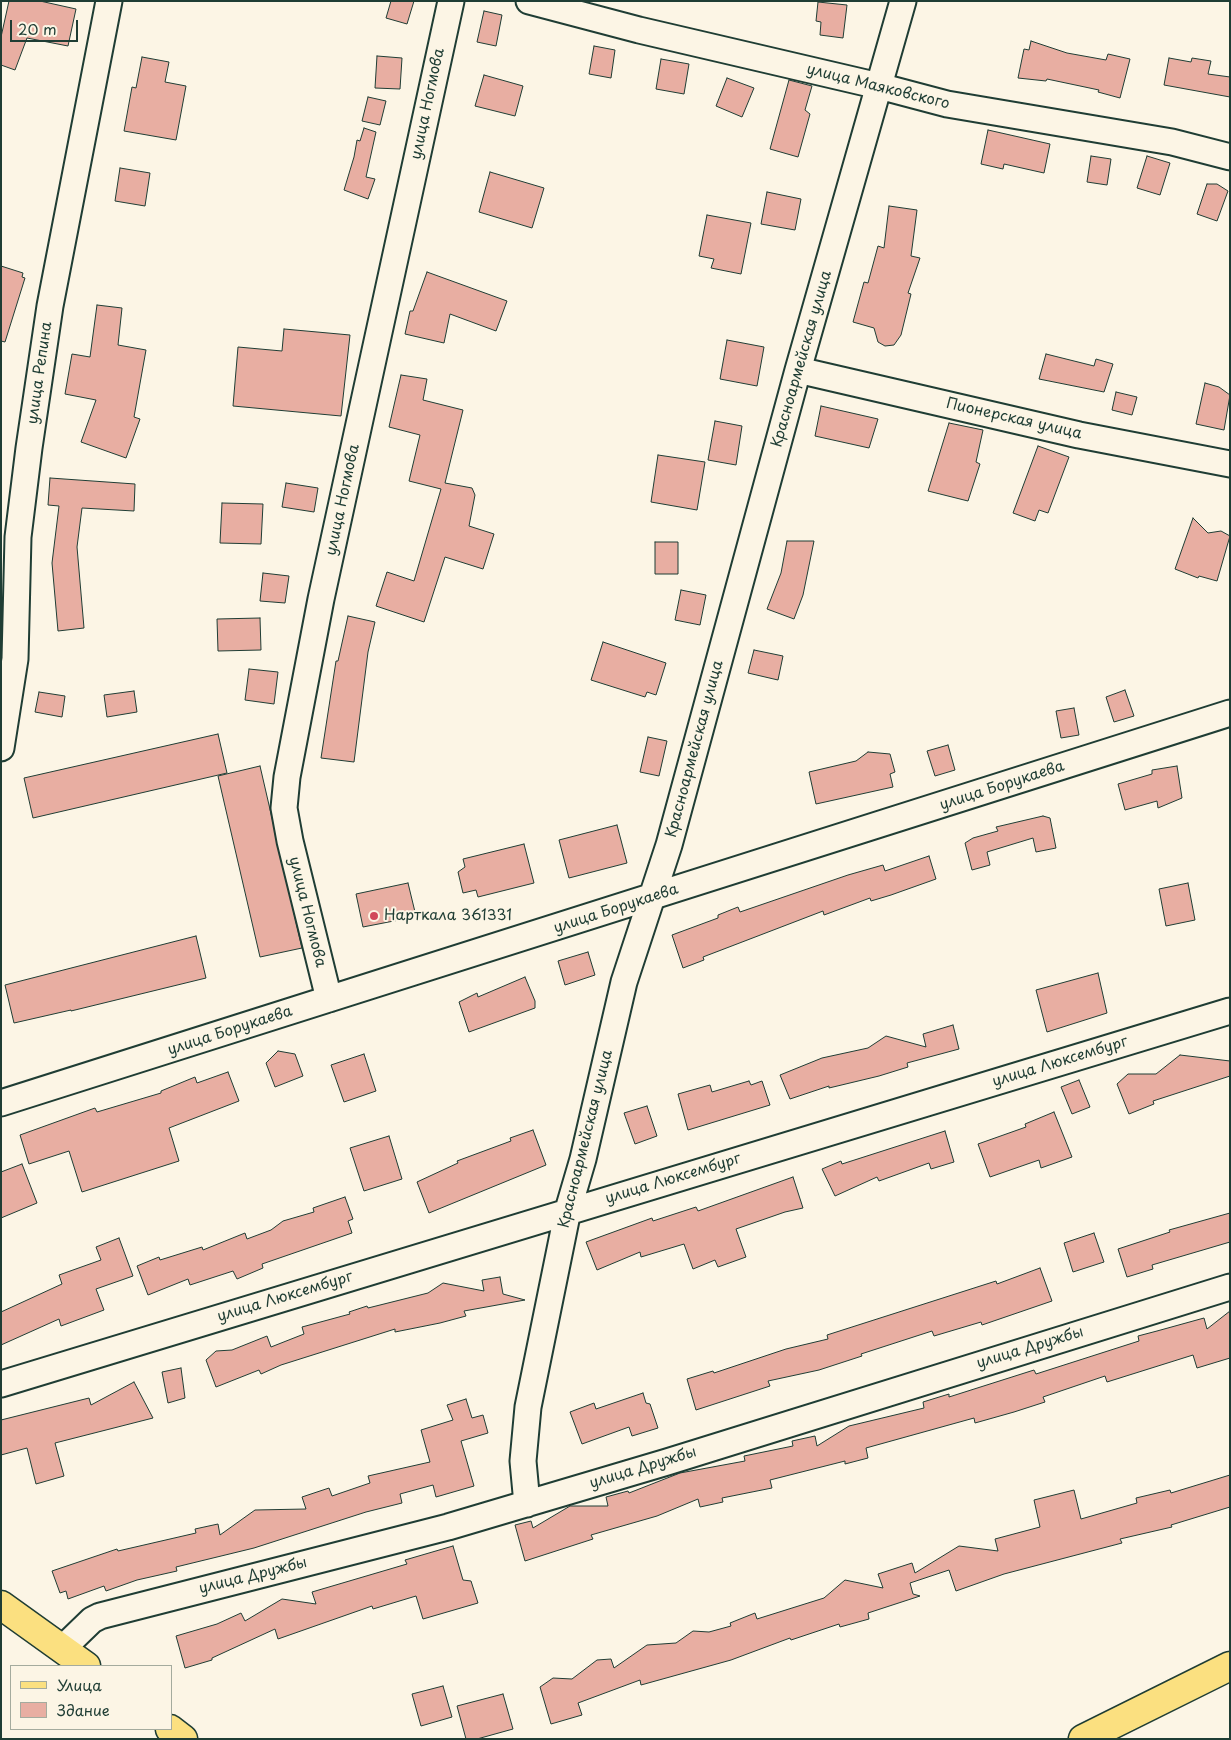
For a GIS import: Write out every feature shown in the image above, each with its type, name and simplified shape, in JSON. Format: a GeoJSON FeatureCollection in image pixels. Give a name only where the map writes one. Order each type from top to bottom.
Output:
{"type":"FeatureCollection","features":[{"type":"Feature","properties":{"kind":"main road"},"geometry":{"type":"LineString","coordinates":[[1,1605],[85,1665]]}},
{"type":"Feature","properties":{"kind":"main road"},"geometry":{"type":"LineString","coordinates":[[1083,1739],[1230,1666]]}},
{"type":"Feature","properties":{"kind":"main road"},"geometry":{"type":"LineString","coordinates":[[171,1730],[183,1739]]}},
{"type":"Feature","properties":{"kind":"street","name":"улица Репина"},"geometry":{"type":"LineString","coordinates":[[1,748],[15,660],[18,536],[29,448],[50,306],[109,1]]}},
{"type":"Feature","properties":{"kind":"street","name":"улица Ногмова"},"geometry":{"type":"LineString","coordinates":[[329,999],[288,833],[284,808],[287,777],[321,599],[451,1]]}},
{"type":"Feature","properties":{"kind":"street","name":"улица Маяковского"},"geometry":{"type":"LineString","coordinates":[[529,1],[638,30],[879,86],[947,104],[1172,142],[1230,158]]}},
{"type":"Feature","properties":{"kind":"street","name":"Красноармейская улица"},"geometry":{"type":"LineString","coordinates":[[527,1504],[523,1461],[528,1407],[568,1210],[584,1159],[624,982],[669,845],[798,370],[903,1]]}},
{"type":"Feature","properties":{"kind":"street","name":"Пионерская улица"},"geometry":{"type":"LineString","coordinates":[[798,370],[1079,435],[1230,464]]}},
{"type":"Feature","properties":{"kind":"street","name":"улица Борукаева"},"geometry":{"type":"LineString","coordinates":[[1,1103],[1230,713]]}},
{"type":"Feature","properties":{"kind":"street","name":"улица Люксембург"},"geometry":{"type":"LineString","coordinates":[[1,1384],[568,1210],[1230,1011]]}},
{"type":"Feature","properties":{"kind":"street","name":"улица Дружбы"},"geometry":{"type":"LineString","coordinates":[[62,1649],[92,1620],[100,1616],[448,1527],[527,1504],[1230,1287]]}},
{"type":"Feature","properties":{"kind":"building"},"geometry":{"type":"Polygon","coordinates":[[[9,1],[40,1],[76,9],[68,46],[27,38],[15,70],[1,65],[1,37],[9,1]]]}},
{"type":"Feature","properties":{"kind":"building"},"geometry":{"type":"Polygon","coordinates":[[[391,1],[414,1],[407,24],[386,18],[391,1]]]}},
{"type":"Feature","properties":{"kind":"building"},"geometry":{"type":"Polygon","coordinates":[[[818,2],[847,5],[843,38],[820,35],[821,22],[816,21],[818,2]]]}},
{"type":"Feature","properties":{"kind":"building"},"geometry":{"type":"Polygon","coordinates":[[[484,11],[502,15],[496,46],[477,42],[484,11]]]}},
{"type":"Feature","properties":{"kind":"building"},"geometry":{"type":"Polygon","coordinates":[[[1031,41],[1067,53],[1106,60],[1108,54],[1130,59],[1120,98],[1098,92],[1099,90],[1047,79],[1046,81],[1018,78],[1024,49],[1029,50],[1031,41]]]}},
{"type":"Feature","properties":{"kind":"building"},"geometry":{"type":"Polygon","coordinates":[[[594,46],[615,50],[611,78],[589,74],[594,46]]]}},
{"type":"Feature","properties":{"kind":"building"},"geometry":{"type":"Polygon","coordinates":[[[377,56],[402,58],[400,89],[375,88],[377,56]]]}},
{"type":"Feature","properties":{"kind":"building"},"geometry":{"type":"Polygon","coordinates":[[[142,57],[169,62],[165,82],[186,86],[176,140],[124,131],[132,87],[136,88],[142,57]]]}},
{"type":"Feature","properties":{"kind":"building"},"geometry":{"type":"Polygon","coordinates":[[[1169,58],[1191,62],[1192,58],[1211,61],[1208,74],[1230,77],[1230,97],[1164,85],[1169,58]]]}},
{"type":"Feature","properties":{"kind":"building"},"geometry":{"type":"Polygon","coordinates":[[[661,59],[689,64],[684,94],[656,89],[661,59]]]}},
{"type":"Feature","properties":{"kind":"building"},"geometry":{"type":"Polygon","coordinates":[[[484,75],[523,86],[515,116],[475,106],[484,75]]]}},
{"type":"Feature","properties":{"kind":"building"},"geometry":{"type":"Polygon","coordinates":[[[727,78],[754,88],[742,117],[716,106],[727,78]]]}},
{"type":"Feature","properties":{"kind":"building"},"geometry":{"type":"Polygon","coordinates":[[[789,80],[812,86],[805,110],[810,114],[798,157],[770,149],[789,80]]]}},
{"type":"Feature","properties":{"kind":"building"},"geometry":{"type":"Polygon","coordinates":[[[368,97],[386,101],[380,125],[362,121],[368,97]]]}},
{"type":"Feature","properties":{"kind":"building"},"geometry":{"type":"Polygon","coordinates":[[[364,128],[376,132],[366,177],[375,179],[368,199],[344,190],[357,140],[360,141],[364,128]]]}},
{"type":"Feature","properties":{"kind":"building"},"geometry":{"type":"Polygon","coordinates":[[[988,130],[1050,144],[1044,173],[1004,164],[1003,169],[981,164],[988,130]]]}},
{"type":"Feature","properties":{"kind":"building"},"geometry":{"type":"Polygon","coordinates":[[[1091,156],[1111,159],[1107,185],[1087,182],[1091,156]]]}},
{"type":"Feature","properties":{"kind":"building"},"geometry":{"type":"Polygon","coordinates":[[[1147,156],[1170,163],[1160,195],[1137,188],[1147,156]]]}},
{"type":"Feature","properties":{"kind":"building"},"geometry":{"type":"Polygon","coordinates":[[[120,168],[150,173],[145,206],[115,201],[120,168]]]}},
{"type":"Feature","properties":{"kind":"building"},"geometry":{"type":"Polygon","coordinates":[[[490,172],[544,188],[532,228],[479,212],[490,172]]]}},
{"type":"Feature","properties":{"kind":"building"},"geometry":{"type":"Polygon","coordinates":[[[1207,184],[1217,184],[1228,191],[1217,221],[1197,214],[1207,184]]]}},
{"type":"Feature","properties":{"kind":"building"},"geometry":{"type":"Polygon","coordinates":[[[767,192],[801,199],[795,230],[761,224],[767,192]]]}},
{"type":"Feature","properties":{"kind":"building"},"geometry":{"type":"Polygon","coordinates":[[[889,206],[917,210],[911,256],[920,258],[908,293],[911,294],[901,335],[894,345],[885,346],[878,342],[874,328],[853,322],[864,282],[868,283],[878,246],[884,248],[889,206]]]}},
{"type":"Feature","properties":{"kind":"building"},"geometry":{"type":"Polygon","coordinates":[[[707,215],[751,223],[741,274],[711,268],[714,259],[699,256],[707,215]]]}},
{"type":"Feature","properties":{"kind":"building"},"geometry":{"type":"Polygon","coordinates":[[[1,266],[23,273],[22,277],[25,278],[5,342],[1,341],[1,266]]]}},
{"type":"Feature","properties":{"kind":"building"},"geometry":{"type":"Polygon","coordinates":[[[427,272],[507,301],[496,331],[450,314],[444,343],[405,334],[410,311],[413,311],[427,272]]]}},
{"type":"Feature","properties":{"kind":"building"},"geometry":{"type":"Polygon","coordinates":[[[97,305],[122,308],[118,345],[146,350],[134,417],[140,419],[126,458],[81,442],[96,400],[65,394],[72,354],[90,357],[97,305]]]}},
{"type":"Feature","properties":{"kind":"building"},"geometry":{"type":"Polygon","coordinates":[[[284,329],[350,335],[341,416],[233,406],[238,347],[282,351],[284,329]]]}},
{"type":"Feature","properties":{"kind":"building"},"geometry":{"type":"Polygon","coordinates":[[[727,340],[764,347],[757,386],[720,379],[727,340]]]}},
{"type":"Feature","properties":{"kind":"building"},"geometry":{"type":"Polygon","coordinates":[[[1046,354],[1094,366],[1096,359],[1113,364],[1104,392],[1039,379],[1046,354]]]}},
{"type":"Feature","properties":{"kind":"building"},"geometry":{"type":"Polygon","coordinates":[[[401,375],[427,379],[423,400],[463,410],[445,483],[472,488],[475,495],[469,526],[494,534],[483,569],[445,557],[424,622],[376,606],[387,572],[414,581],[441,489],[409,481],[420,435],[389,427],[401,375]]]}},
{"type":"Feature","properties":{"kind":"building"},"geometry":{"type":"Polygon","coordinates":[[[1205,383],[1219,387],[1230,395],[1224,430],[1196,424],[1205,383]]]}},
{"type":"Feature","properties":{"kind":"building"},"geometry":{"type":"Polygon","coordinates":[[[1116,392],[1137,397],[1132,415],[1112,410],[1116,392]]]}},
{"type":"Feature","properties":{"kind":"building"},"geometry":{"type":"Polygon","coordinates":[[[821,406],[878,419],[869,448],[815,436],[821,406]]]}},
{"type":"Feature","properties":{"kind":"building"},"geometry":{"type":"Polygon","coordinates":[[[715,421],[742,426],[736,465],[708,460],[715,421]]]}},
{"type":"Feature","properties":{"kind":"building"},"geometry":{"type":"Polygon","coordinates":[[[949,423],[983,430],[976,462],[980,464],[968,501],[928,491],[949,423]]]}},
{"type":"Feature","properties":{"kind":"building"},"geometry":{"type":"Polygon","coordinates":[[[1038,446],[1069,457],[1048,513],[1039,510],[1035,521],[1013,513],[1038,446]]]}},
{"type":"Feature","properties":{"kind":"building"},"geometry":{"type":"Polygon","coordinates":[[[658,455],[705,462],[697,510],[651,502],[658,455]]]}},
{"type":"Feature","properties":{"kind":"building"},"geometry":{"type":"Polygon","coordinates":[[[50,478],[135,484],[134,511],[82,508],[77,547],[84,628],[58,631],[52,563],[59,506],[48,505],[50,478]]]}},
{"type":"Feature","properties":{"kind":"building"},"geometry":{"type":"Polygon","coordinates":[[[286,483],[318,488],[314,512],[282,507],[286,483]]]}},
{"type":"Feature","properties":{"kind":"building"},"geometry":{"type":"Polygon","coordinates":[[[222,503],[263,504],[261,544],[220,543],[222,503]]]}},
{"type":"Feature","properties":{"kind":"building"},"geometry":{"type":"Polygon","coordinates":[[[1193,518],[1208,533],[1221,531],[1230,536],[1217,581],[1199,576],[1198,578],[1175,569],[1193,518]]]}},
{"type":"Feature","properties":{"kind":"building"},"geometry":{"type":"Polygon","coordinates":[[[787,541],[814,541],[803,595],[794,619],[767,609],[781,573],[787,541]]]}},
{"type":"Feature","properties":{"kind":"building"},"geometry":{"type":"Polygon","coordinates":[[[655,542],[678,542],[678,574],[655,574],[655,542]]]}},
{"type":"Feature","properties":{"kind":"building"},"geometry":{"type":"Polygon","coordinates":[[[263,573],[289,576],[285,603],[260,601],[263,573]]]}},
{"type":"Feature","properties":{"kind":"building"},"geometry":{"type":"Polygon","coordinates":[[[681,590],[706,595],[700,625],[675,620],[681,590]]]}},
{"type":"Feature","properties":{"kind":"building"},"geometry":{"type":"Polygon","coordinates":[[[348,616],[375,622],[368,652],[354,762],[321,758],[336,661],[338,661],[348,616]]]}},
{"type":"Feature","properties":{"kind":"building"},"geometry":{"type":"Polygon","coordinates":[[[260,618],[261,650],[218,651],[217,619],[260,618]]]}},
{"type":"Feature","properties":{"kind":"building"},"geometry":{"type":"Polygon","coordinates":[[[603,642],[666,663],[656,695],[647,692],[645,697],[591,680],[603,642]]]}},
{"type":"Feature","properties":{"kind":"building"},"geometry":{"type":"Polygon","coordinates":[[[754,650],[783,656],[778,680],[748,673],[754,650]]]}},
{"type":"Feature","properties":{"kind":"building"},"geometry":{"type":"Polygon","coordinates":[[[249,669],[278,672],[274,704],[245,700],[249,669]]]}},
{"type":"Feature","properties":{"kind":"building"},"geometry":{"type":"Polygon","coordinates":[[[1125,690],[1134,716],[1114,722],[1106,697],[1125,690]]]}},
{"type":"Feature","properties":{"kind":"building"},"geometry":{"type":"Polygon","coordinates":[[[134,691],[137,712],[107,717],[104,695],[134,691]]]}},
{"type":"Feature","properties":{"kind":"building"},"geometry":{"type":"Polygon","coordinates":[[[39,692],[65,696],[62,717],[35,712],[39,692]]]}},
{"type":"Feature","properties":{"kind":"building"},"geometry":{"type":"Polygon","coordinates":[[[1074,708],[1079,735],[1061,738],[1056,711],[1074,708]]]}},
{"type":"Feature","properties":{"kind":"building"},"geometry":{"type":"Polygon","coordinates":[[[218,734],[227,773],[33,818],[24,778],[218,734]]]}},
{"type":"Feature","properties":{"kind":"building"},"geometry":{"type":"Polygon","coordinates":[[[648,737],[667,741],[659,776],[640,772],[648,737]]]}},
{"type":"Feature","properties":{"kind":"building"},"geometry":{"type":"Polygon","coordinates":[[[948,745],[955,770],[935,776],[927,751],[948,745]]]}},
{"type":"Feature","properties":{"kind":"building"},"geometry":{"type":"Polygon","coordinates":[[[868,752],[890,754],[895,772],[890,774],[893,787],[816,804],[809,772],[856,761],[868,752]]]}},
{"type":"Feature","properties":{"kind":"building"},"geometry":{"type":"Polygon","coordinates":[[[260,766],[302,948],[260,957],[218,776],[260,766]]]}},
{"type":"Feature","properties":{"kind":"building"},"geometry":{"type":"Polygon","coordinates":[[[1177,766],[1182,798],[1158,808],[1157,801],[1125,810],[1118,784],[1152,774],[1152,770],[1177,766]]]}},
{"type":"Feature","properties":{"kind":"building"},"geometry":{"type":"Polygon","coordinates":[[[1043,816],[1050,818],[1056,848],[1036,852],[1033,838],[987,852],[990,865],[972,870],[965,843],[973,838],[998,831],[996,827],[1043,816]]]}},
{"type":"Feature","properties":{"kind":"building"},"geometry":{"type":"Polygon","coordinates":[[[617,825],[627,863],[569,878],[559,840],[617,825]]]}},
{"type":"Feature","properties":{"kind":"building"},"geometry":{"type":"Polygon","coordinates":[[[524,844],[534,883],[478,897],[476,890],[463,893],[458,872],[465,867],[463,859],[524,844]]]}},
{"type":"Feature","properties":{"kind":"building"},"geometry":{"type":"Polygon","coordinates":[[[929,856],[936,879],[871,901],[870,898],[824,915],[823,911],[703,957],[704,960],[683,968],[672,935],[718,918],[718,915],[738,907],[740,912],[848,875],[883,865],[885,871],[929,856]]]}},
{"type":"Feature","properties":{"kind":"building"},"geometry":{"type":"Polygon","coordinates":[[[408,883],[415,912],[403,916],[404,919],[363,927],[356,894],[408,883]]]}},
{"type":"Feature","properties":{"kind":"building"},"geometry":{"type":"Polygon","coordinates":[[[1188,883],[1195,920],[1166,926],[1159,889],[1188,883]]]}},
{"type":"Feature","properties":{"kind":"building"},"geometry":{"type":"Polygon","coordinates":[[[196,936],[206,978],[14,1023],[5,985],[196,936]]]}},
{"type":"Feature","properties":{"kind":"building"},"geometry":{"type":"Polygon","coordinates":[[[588,952],[595,975],[565,985],[558,961],[588,952]]]}},
{"type":"Feature","properties":{"kind":"building"},"geometry":{"type":"Polygon","coordinates":[[[1098,973],[1107,1013],[1047,1032],[1036,990],[1098,973]]]}},
{"type":"Feature","properties":{"kind":"building"},"geometry":{"type":"Polygon","coordinates":[[[525,977],[535,1001],[535,1008],[469,1032],[459,1002],[477,993],[478,997],[525,977]]]}},
{"type":"Feature","properties":{"kind":"building"},"geometry":{"type":"Polygon","coordinates":[[[953,1025],[959,1049],[907,1063],[908,1067],[879,1076],[829,1088],[829,1086],[790,1099],[780,1075],[822,1058],[868,1048],[886,1036],[926,1047],[923,1034],[953,1025]]]}},
{"type":"Feature","properties":{"kind":"building"},"geometry":{"type":"Polygon","coordinates":[[[278,1051],[295,1054],[303,1076],[275,1087],[266,1063],[278,1051]]]}},
{"type":"Feature","properties":{"kind":"building"},"geometry":{"type":"Polygon","coordinates":[[[364,1054],[376,1091],[344,1102],[331,1065],[364,1054]]]}},
{"type":"Feature","properties":{"kind":"building"},"geometry":{"type":"Polygon","coordinates":[[[1180,1055],[1230,1061],[1230,1076],[1153,1101],[1154,1104],[1129,1114],[1117,1084],[1128,1074],[1156,1074],[1180,1055]]]}},
{"type":"Feature","properties":{"kind":"building"},"geometry":{"type":"Polygon","coordinates":[[[228,1072],[239,1101],[169,1128],[179,1161],[82,1192],[69,1151],[29,1164],[20,1135],[95,1108],[97,1112],[161,1093],[161,1091],[195,1077],[197,1083],[228,1072]]]}},
{"type":"Feature","properties":{"kind":"building"},"geometry":{"type":"Polygon","coordinates":[[[1079,1080],[1090,1107],[1072,1114],[1061,1087],[1079,1080]]]}},
{"type":"Feature","properties":{"kind":"building"},"geometry":{"type":"Polygon","coordinates":[[[749,1081],[751,1085],[762,1081],[770,1105],[688,1130],[678,1094],[710,1085],[712,1092],[749,1081]]]}},
{"type":"Feature","properties":{"kind":"building"},"geometry":{"type":"Polygon","coordinates":[[[647,1106],[657,1136],[635,1144],[624,1113],[647,1106]]]}},
{"type":"Feature","properties":{"kind":"building"},"geometry":{"type":"Polygon","coordinates":[[[1054,1112],[1072,1157],[1041,1168],[1039,1160],[990,1177],[978,1144],[1026,1127],[1025,1124],[1054,1112]]]}},
{"type":"Feature","properties":{"kind":"building"},"geometry":{"type":"Polygon","coordinates":[[[533,1130],[546,1165],[429,1213],[417,1182],[458,1163],[457,1161],[511,1141],[510,1138],[533,1130]]]}},
{"type":"Feature","properties":{"kind":"building"},"geometry":{"type":"Polygon","coordinates":[[[945,1131],[954,1162],[931,1169],[929,1163],[879,1181],[877,1177],[835,1196],[822,1169],[841,1161],[842,1164],[945,1131]]]}},
{"type":"Feature","properties":{"kind":"building"},"geometry":{"type":"Polygon","coordinates":[[[389,1136],[402,1179],[364,1191],[350,1148],[389,1136]]]}},
{"type":"Feature","properties":{"kind":"building"},"geometry":{"type":"Polygon","coordinates":[[[22,1164],[37,1203],[1,1218],[1,1172],[22,1164]]]}},
{"type":"Feature","properties":{"kind":"building"},"geometry":{"type":"Polygon","coordinates":[[[793,1177],[803,1208],[785,1212],[736,1229],[746,1257],[718,1267],[715,1260],[693,1269],[684,1244],[641,1257],[640,1252],[597,1270],[586,1242],[652,1218],[653,1221],[696,1207],[698,1211],[793,1177]]]}},
{"type":"Feature","properties":{"kind":"building"},"geometry":{"type":"Polygon","coordinates":[[[345,1197],[353,1219],[348,1221],[352,1233],[262,1264],[263,1268],[237,1279],[233,1271],[190,1285],[188,1279],[148,1295],[137,1266],[159,1257],[160,1260],[202,1247],[203,1250],[245,1233],[247,1239],[271,1230],[283,1221],[314,1212],[313,1208],[345,1197]]]}},
{"type":"Feature","properties":{"kind":"building"},"geometry":{"type":"Polygon","coordinates":[[[1230,1213],[1230,1242],[1152,1265],[1153,1269],[1127,1277],[1118,1249],[1170,1232],[1169,1230],[1230,1213]]]}},
{"type":"Feature","properties":{"kind":"building"},"geometry":{"type":"Polygon","coordinates":[[[1094,1233],[1104,1262],[1073,1272],[1064,1243],[1094,1233]]]}},
{"type":"Feature","properties":{"kind":"building"},"geometry":{"type":"Polygon","coordinates":[[[119,1238],[133,1276],[96,1289],[104,1310],[61,1326],[59,1319],[1,1345],[1,1312],[62,1284],[59,1275],[101,1260],[96,1247],[119,1238]]]}},
{"type":"Feature","properties":{"kind":"building"},"geometry":{"type":"Polygon","coordinates":[[[1040,1268],[1052,1301],[982,1325],[981,1322],[934,1336],[932,1331],[819,1370],[768,1381],[770,1386],[696,1410],[687,1379],[713,1371],[714,1373],[786,1349],[828,1339],[827,1335],[996,1281],[997,1284],[1040,1268]]]}},
{"type":"Feature","properties":{"kind":"building"},"geometry":{"type":"Polygon","coordinates":[[[500,1277],[503,1294],[525,1300],[464,1311],[466,1316],[440,1323],[395,1332],[395,1329],[281,1365],[261,1374],[259,1370],[216,1387],[206,1360],[216,1351],[232,1350],[267,1336],[271,1347],[304,1334],[302,1327],[350,1314],[349,1312],[367,1306],[368,1308],[428,1293],[443,1283],[484,1291],[482,1280],[500,1277]]]}},
{"type":"Feature","properties":{"kind":"building"},"geometry":{"type":"Polygon","coordinates":[[[1230,1311],[1230,1358],[1197,1368],[1193,1355],[1107,1382],[1105,1376],[1043,1397],[1045,1402],[1014,1412],[975,1423],[974,1418],[866,1448],[868,1458],[845,1464],[845,1461],[770,1480],[772,1488],[722,1498],[723,1502],[700,1507],[698,1499],[657,1516],[591,1535],[593,1539],[525,1561],[515,1525],[531,1521],[533,1528],[570,1506],[608,1506],[606,1497],[628,1491],[629,1493],[680,1473],[745,1461],[744,1456],[793,1446],[792,1441],[815,1436],[817,1446],[849,1426],[924,1408],[923,1402],[949,1394],[949,1397],[1034,1370],[1036,1374],[1139,1341],[1138,1336],[1204,1318],[1207,1329],[1230,1311]]]}},
{"type":"Feature","properties":{"kind":"building"},"geometry":{"type":"Polygon","coordinates":[[[181,1368],[185,1398],[168,1403],[162,1372],[181,1368]]]}},
{"type":"Feature","properties":{"kind":"building"},"geometry":{"type":"Polygon","coordinates":[[[134,1382],[153,1418],[55,1443],[64,1476],[36,1484],[27,1448],[1,1455],[1,1420],[89,1398],[91,1405],[134,1382]]]}},
{"type":"Feature","properties":{"kind":"building"},"geometry":{"type":"Polygon","coordinates":[[[643,1393],[646,1403],[650,1404],[658,1428],[632,1436],[629,1427],[582,1444],[570,1412],[594,1403],[596,1409],[643,1393]]]}},
{"type":"Feature","properties":{"kind":"building"},"geometry":{"type":"Polygon","coordinates":[[[466,1399],[472,1418],[483,1415],[488,1433],[461,1441],[474,1486],[436,1497],[433,1485],[400,1494],[402,1503],[366,1512],[254,1548],[176,1567],[177,1571],[137,1580],[106,1591],[104,1586],[68,1599],[66,1591],[60,1593],[52,1571],[117,1549],[118,1551],[196,1533],[195,1529],[218,1524],[220,1535],[255,1510],[306,1509],[302,1497],[329,1488],[332,1496],[370,1483],[368,1476],[430,1462],[421,1430],[453,1420],[447,1405],[466,1399]]]}},
{"type":"Feature","properties":{"kind":"building"},"geometry":{"type":"Polygon","coordinates":[[[1230,1475],[1230,1507],[1171,1525],[1172,1527],[1120,1539],[1122,1543],[1004,1574],[956,1591],[949,1570],[910,1583],[913,1594],[920,1596],[868,1613],[869,1619],[840,1627],[839,1624],[791,1640],[790,1638],[731,1660],[641,1685],[640,1680],[578,1703],[582,1715],[551,1724],[540,1687],[553,1678],[572,1679],[597,1660],[611,1659],[614,1668],[647,1645],[676,1643],[693,1631],[709,1632],[731,1626],[730,1623],[755,1613],[757,1619],[824,1598],[845,1580],[883,1588],[878,1574],[912,1563],[915,1573],[959,1546],[998,1551],[995,1539],[1040,1527],[1034,1500],[1074,1490],[1081,1519],[1137,1503],[1136,1498],[1170,1490],[1171,1493],[1230,1475]]]}},
{"type":"Feature","properties":{"kind":"building"},"geometry":{"type":"Polygon","coordinates":[[[453,1546],[463,1580],[471,1581],[478,1603],[423,1619],[416,1596],[373,1609],[372,1606],[278,1639],[275,1629],[212,1658],[212,1660],[185,1668],[176,1636],[217,1624],[241,1613],[245,1621],[282,1599],[316,1604],[312,1592],[407,1564],[405,1560],[453,1546]]]}},
{"type":"Feature","properties":{"kind":"building"},"geometry":{"type":"Polygon","coordinates":[[[443,1686],[452,1717],[421,1726],[412,1694],[443,1686]]]}},
{"type":"Feature","properties":{"kind":"building"},"geometry":{"type":"Polygon","coordinates":[[[503,1694],[513,1729],[477,1739],[466,1739],[457,1706],[503,1694]]]}},
{"type":"Feature","properties":{"kind":"place","name":"Нарткала 361331"},"geometry":{"type":"Point","coordinates":[374,916]}}]}
